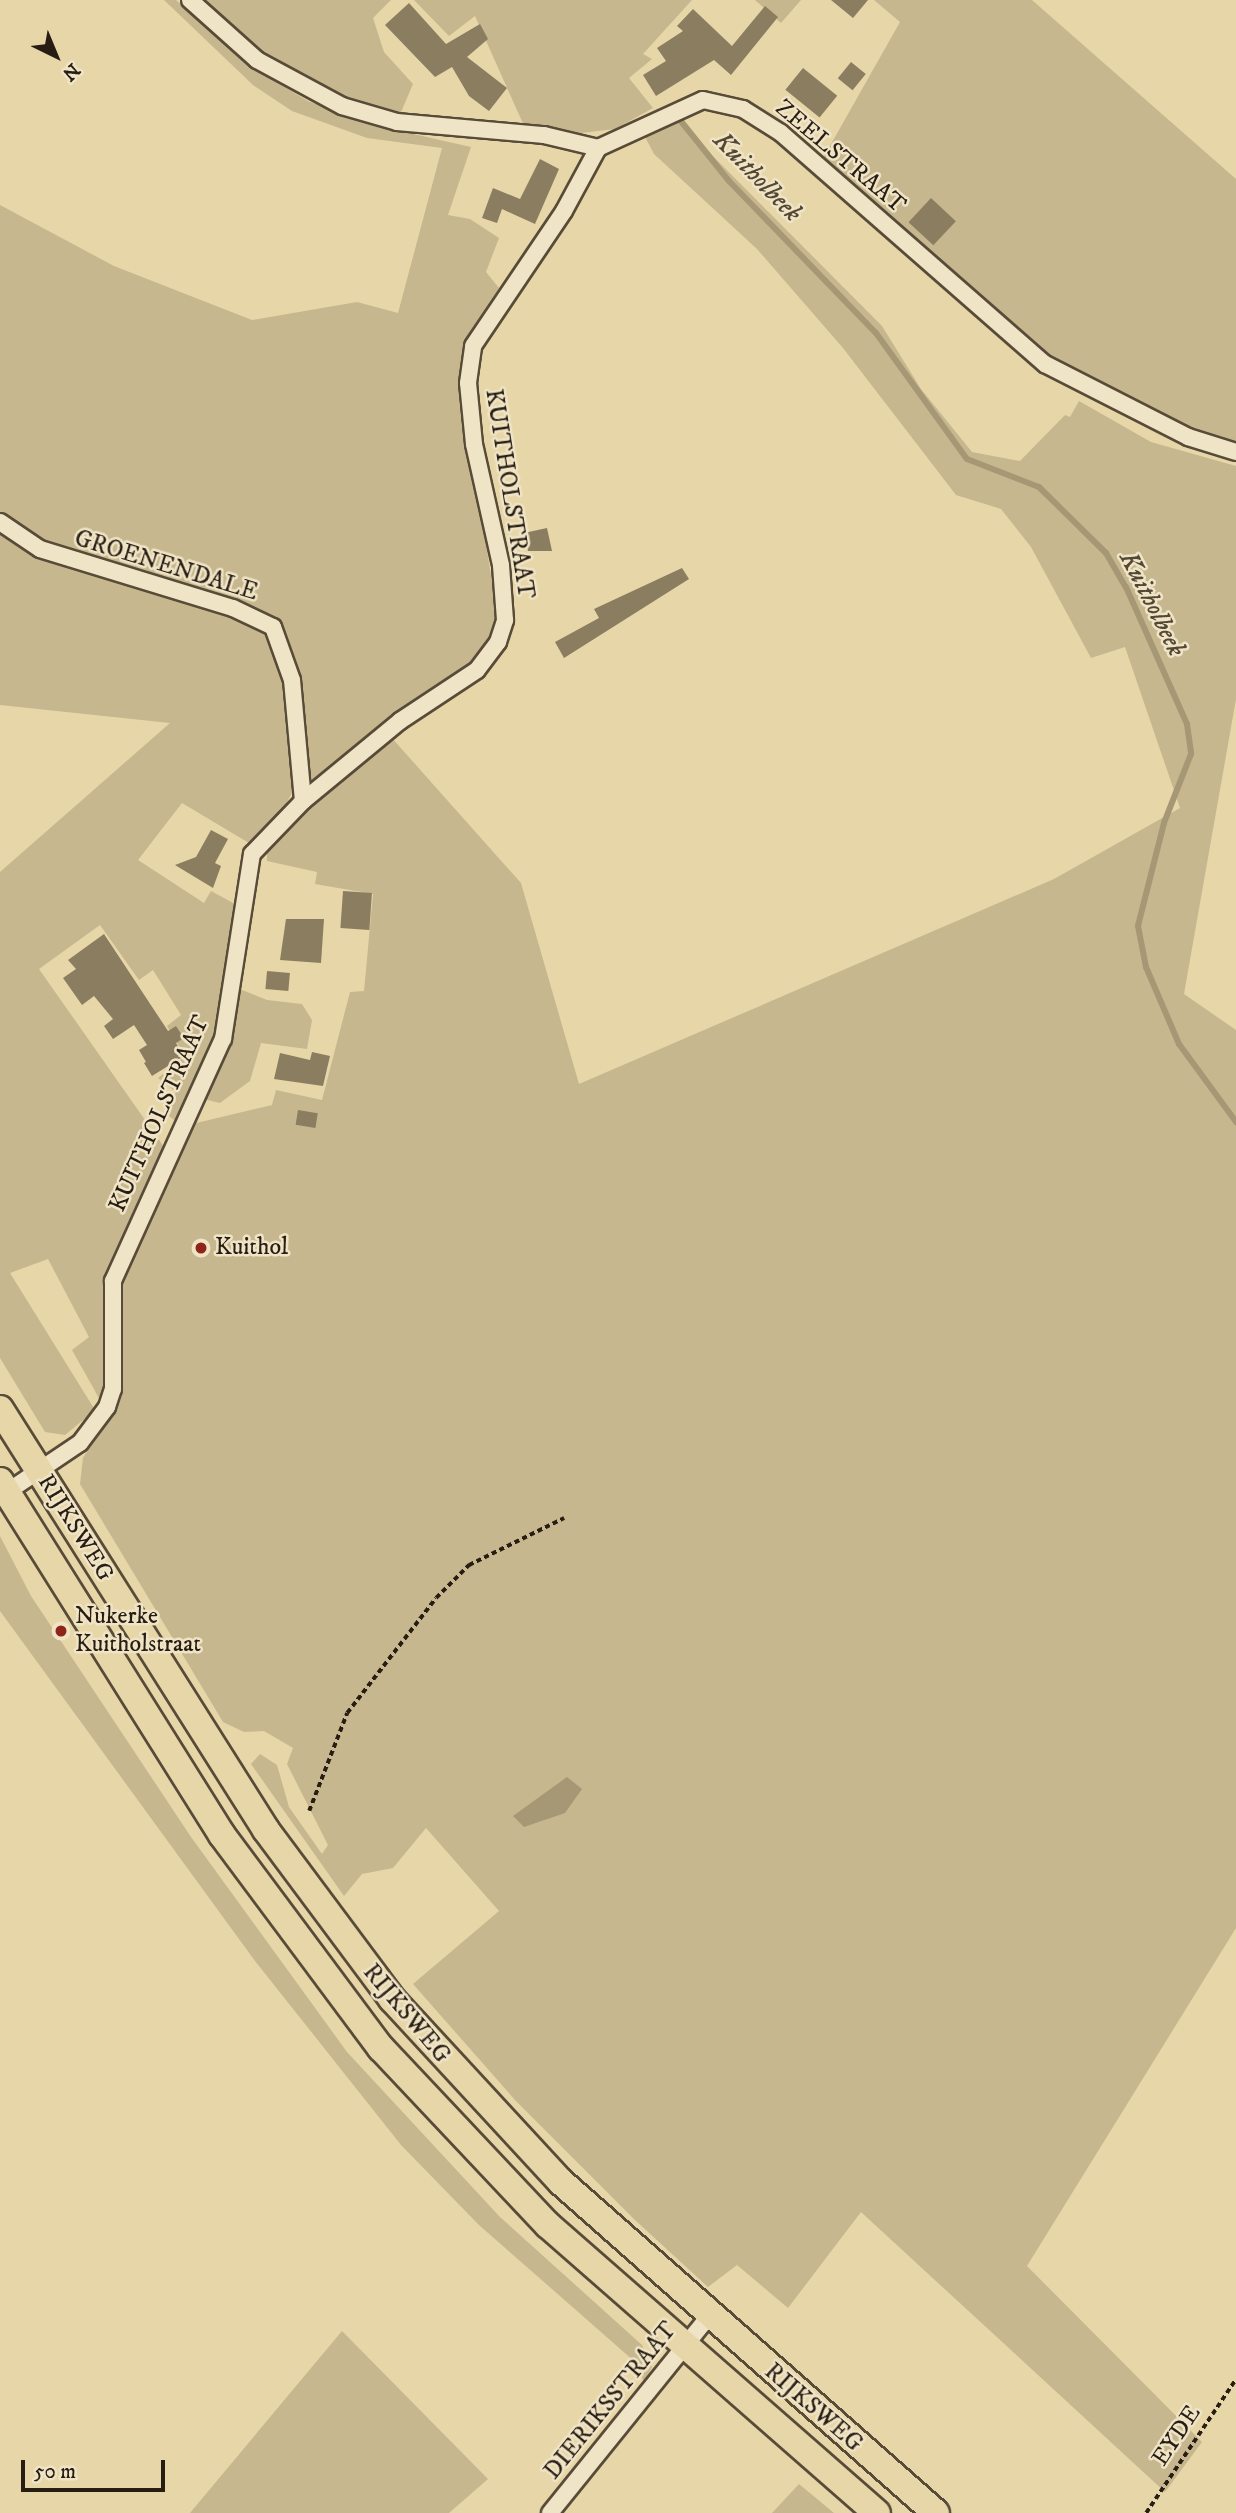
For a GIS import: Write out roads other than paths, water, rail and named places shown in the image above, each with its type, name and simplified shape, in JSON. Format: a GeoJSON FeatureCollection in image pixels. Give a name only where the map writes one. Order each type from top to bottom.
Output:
{"type":"FeatureCollection","features":[{"type":"Feature","properties":{"kind":"highway","name":"RIJKSWEG"},"geometry":{"type":"LineString","coordinates":[[0,1409],[186,1708],[336,1928],[497,2118],[708,2317],[936,2513]]}},
{"type":"Feature","properties":{"kind":"highway","name":"RIJKSWEG"},"geometry":{"type":"LineString","coordinates":[[4,1487],[222,1835],[332,1988],[483,2161],[681,2348],[877,2513]]}},
{"type":"Feature","properties":{"kind":"street"},"geometry":{"type":"LineString","coordinates":[[190,0],[257,60],[342,106],[397,122],[544,135],[598,148]]}},
{"type":"Feature","properties":{"kind":"street","name":"ZEELSTRAAT"},"geometry":{"type":"LineString","coordinates":[[598,148],[703,100],[743,109],[801,150],[1045,364],[1188,437],[1236,452]]}},
{"type":"Feature","properties":{"kind":"street","name":"KUITHOLSTRAAT"},"geometry":{"type":"LineString","coordinates":[[4,1487],[41,1471],[80,1443],[107,1406],[118,1263],[223,1039],[251,855],[303,801],[400,721],[477,670],[498,642],[505,620],[501,565],[474,444],[468,383],[473,346],[564,211],[598,148]]}},
{"type":"Feature","properties":{"kind":"street","name":"GROENENDALE"},"geometry":{"type":"LineString","coordinates":[[0,522],[40,550],[233,608],[273,627],[292,680],[303,801]]}},
{"type":"Feature","properties":{"kind":"street","name":"DIERIKSSTRAAT"},"geometry":{"type":"LineString","coordinates":[[550,2513],[708,2317]]}},
{"type":"Feature","properties":{"kind":"waterway","name":"Kuitholbeek"},"geometry":{"type":"LineString","coordinates":[[680,120],[729,181],[876,333],[967,459],[1039,487],[1106,553],[1126,587],[1187,724],[1191,754],[1164,823],[1138,926],[1146,967],[1179,1044],[1236,1122]]}},
{"type":"Feature","properties":{"kind":"place","name":"Kuithol"},"geometry":{"type":"Point","coordinates":[201,1248]}},
{"type":"Feature","properties":{"kind":"place","name":"Nukerke Kuitholstraat"},"geometry":{"type":"Point","coordinates":[61,1631]}}]}
